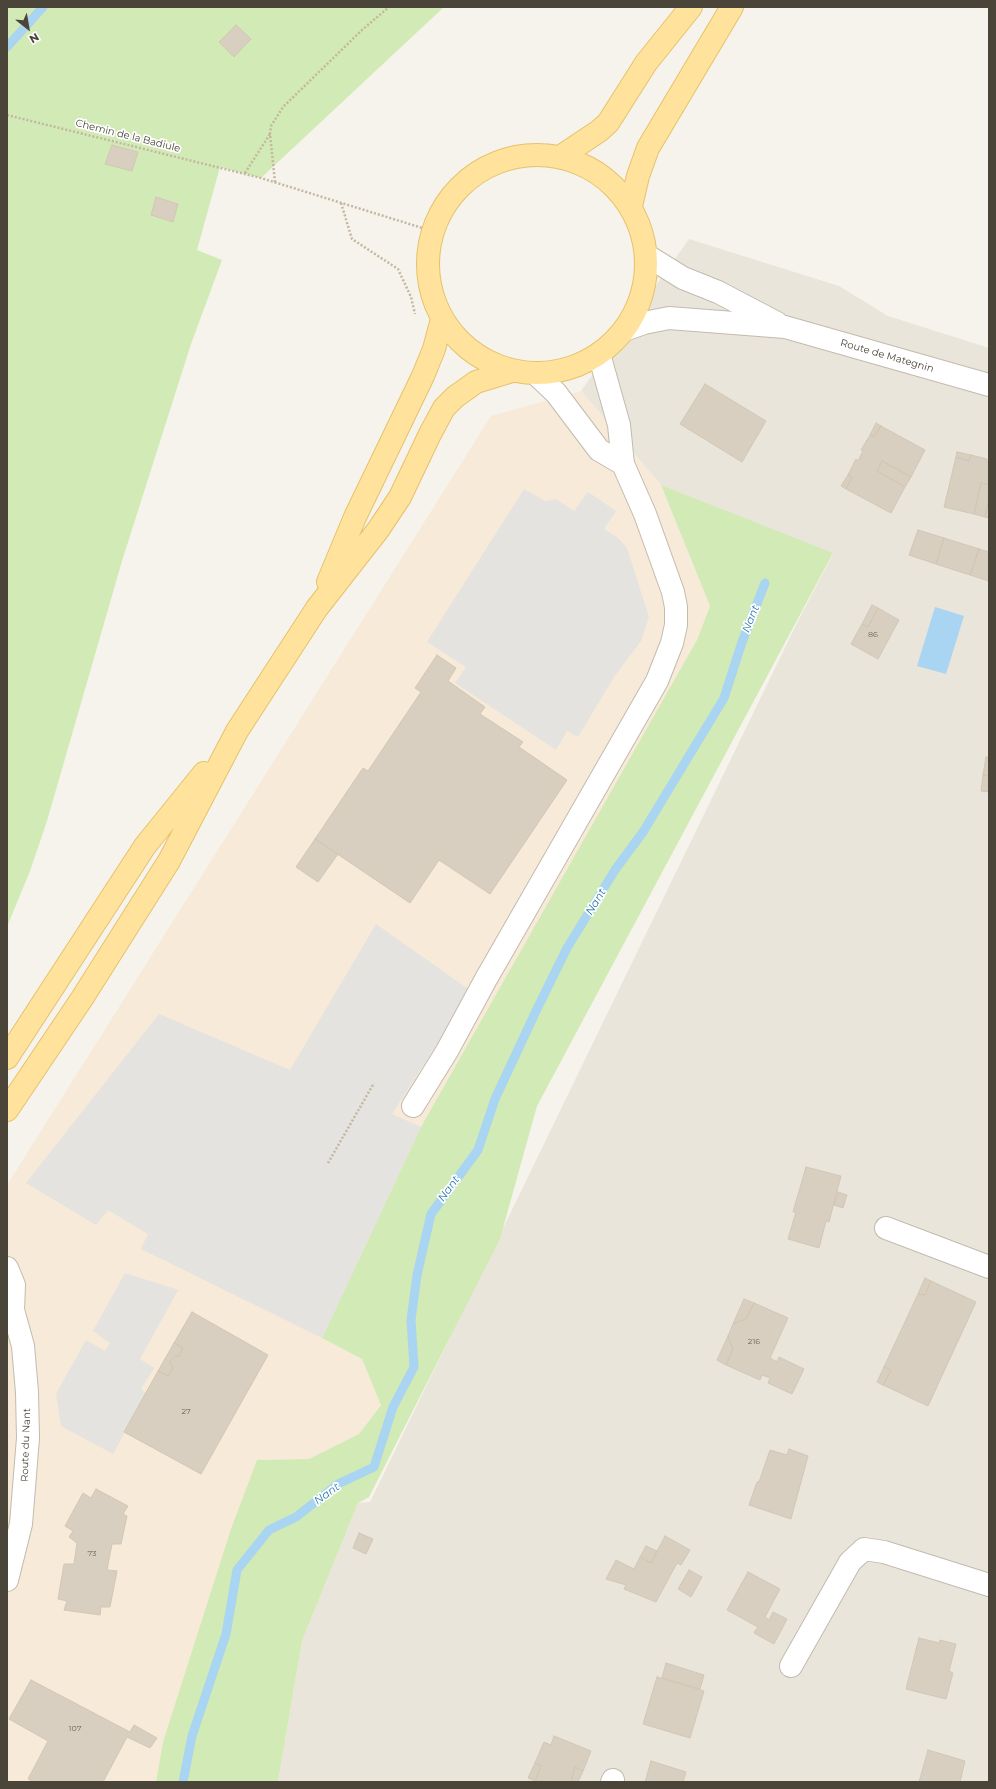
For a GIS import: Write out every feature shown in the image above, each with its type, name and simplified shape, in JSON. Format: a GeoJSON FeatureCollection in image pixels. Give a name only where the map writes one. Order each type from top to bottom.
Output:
{"type":"FeatureCollection","features":[{"type":"Feature","properties":{"kind":"main road"},"geometry":{"type":"LineString","coordinates":[[560,157],[599,132],[608,123],[646,63],[691,7]]}},
{"type":"Feature","properties":{"kind":"main road"},"geometry":{"type":"LineString","coordinates":[[631,206],[638,176],[648,148],[732,7]]}},
{"type":"Feature","properties":{"kind":"main road"},"geometry":{"type":"LineString","coordinates":[[542,154],[560,157],[577,162],[593,170],[612,184],[631,206],[644,238],[646,255],[644,287],[640,302],[624,330],[599,354],[580,365],[558,371],[536,374],[512,371],[491,363],[472,352],[455,337],[442,319],[433,299],[428,277],[428,254],[432,231],[448,200],[474,174],[489,165],[524,155],[542,154]]}},
{"type":"Feature","properties":{"kind":"main road"},"geometry":{"type":"LineString","coordinates":[[317,608],[355,517],[423,376],[434,349],[442,319]]}},
{"type":"Feature","properties":{"kind":"main road"},"geometry":{"type":"LineString","coordinates":[[7,1110],[81,1000],[169,861],[237,731],[317,608],[378,530],[400,497],[444,408],[455,397],[476,382],[512,371]]}},
{"type":"Feature","properties":{"kind":"main road"},"geometry":{"type":"LineString","coordinates":[[7,1058],[145,846],[237,731]]}},
{"type":"Feature","properties":{"kind":"street","name":"Route de Mategnin"},"geometry":{"type":"LineString","coordinates":[[646,255],[683,278],[718,292],[786,327],[989,385]]}},
{"type":"Feature","properties":{"kind":"street","name":"Route de Mategnin"},"geometry":{"type":"LineString","coordinates":[[624,330],[644,323],[669,318],[786,327]]}},
{"type":"Feature","properties":{"kind":"street"},"geometry":{"type":"LineString","coordinates":[[413,1106],[447,1051],[486,979],[657,681],[672,643],[676,625],[676,607],[673,592],[645,514],[623,464],[619,425],[599,354]]}},
{"type":"Feature","properties":{"kind":"street"},"geometry":{"type":"LineString","coordinates":[[536,374],[556,394],[599,450],[623,464]]}},
{"type":"Feature","properties":{"kind":"street"},"geometry":{"type":"LineString","coordinates":[[886,1228],[989,1267]]}},
{"type":"Feature","properties":{"kind":"street","name":"Route du Nant"},"geometry":{"type":"LineString","coordinates":[[7,1268],[14,1285],[10,1309],[23,1346],[28,1392],[28,1438],[21,1524],[7,1580]]}},
{"type":"Feature","properties":{"kind":"street"},"geometry":{"type":"LineString","coordinates":[[791,1666],[850,1562],[864,1549],[884,1552],[989,1585]]}},
{"type":"Feature","properties":{"kind":"path"},"geometry":{"type":"LineString","coordinates":[[275,182],[270,134],[271,126],[283,107],[362,30],[389,7]]}},
{"type":"Feature","properties":{"kind":"path","name":"Chemin de la Badiule"},"geometry":{"type":"LineString","coordinates":[[7,115],[245,173],[432,231]]}},
{"type":"Feature","properties":{"kind":"path"},"geometry":{"type":"LineString","coordinates":[[245,173],[270,134]]}},
{"type":"Feature","properties":{"kind":"path"},"geometry":{"type":"LineString","coordinates":[[328,1163],[374,1083]]}},
{"type":"Feature","properties":{"kind":"shaded area"},"geometry":{"type":"Polygon","coordinates":[[[689,239],[839,286],[888,316],[989,348],[989,1782],[278,1782],[302,1641],[358,1503],[370,1502],[797,623],[833,554],[661,485],[581,391],[689,239]]]}},
{"type":"Feature","properties":{"kind":"shaded area"},"geometry":{"type":"Polygon","coordinates":[[[581,391],[661,485],[710,606],[697,640],[322,1338],[362,1359],[381,1404],[359,1434],[309,1459],[257,1460],[163,1742],[156,1782],[7,1782],[7,1185],[491,416],[581,391]]]}},
{"type":"Feature","properties":{"kind":"shaded area"},"geometry":{"type":"Polygon","coordinates":[[[524,489],[545,501],[556,499],[574,511],[588,492],[616,511],[604,529],[618,538],[627,548],[649,617],[641,641],[614,677],[578,737],[567,731],[556,750],[455,683],[466,667],[427,642],[524,489]]]}},
{"type":"Feature","properties":{"kind":"shaded area"},"geometry":{"type":"Polygon","coordinates":[[[376,924],[471,991],[392,1114],[421,1127],[322,1338],[141,1249],[148,1234],[108,1210],[96,1225],[26,1183],[159,1014],[290,1070],[376,924]]]}},
{"type":"Feature","properties":{"kind":"shaded area"},"geometry":{"type":"Polygon","coordinates":[[[125,1273],[178,1290],[140,1359],[154,1368],[141,1389],[146,1393],[113,1454],[61,1426],[56,1394],[86,1340],[105,1351],[110,1343],[93,1331],[125,1273]]]}},
{"type":"Feature","properties":{"kind":"green space"},"geometry":{"type":"Polygon","coordinates":[[[7,7],[444,7],[261,178],[220,167],[197,250],[222,260],[191,344],[122,561],[47,821],[30,871],[7,927],[7,7]]]}},
{"type":"Feature","properties":{"kind":"green space"},"geometry":{"type":"Polygon","coordinates":[[[661,485],[833,553],[537,1106],[500,1239],[369,1497],[358,1503],[302,1641],[278,1782],[156,1782],[163,1742],[231,1529],[257,1460],[309,1459],[359,1434],[381,1405],[362,1359],[322,1338],[421,1127],[697,640],[710,606],[661,485]]]}},
{"type":"Feature","properties":{"kind":"water"},"geometry":{"type":"Polygon","coordinates":[[[935,607],[964,616],[946,674],[917,666],[935,607]]]}},
{"type":"Feature","properties":{"kind":"building"},"geometry":{"type":"Polygon","coordinates":[[[236,25],[251,39],[234,57],[219,42],[236,25]]]}},
{"type":"Feature","properties":{"kind":"building"},"geometry":{"type":"Polygon","coordinates":[[[112,145],[138,152],[132,171],[105,164],[112,145]]]}},
{"type":"Feature","properties":{"kind":"building"},"geometry":{"type":"Polygon","coordinates":[[[156,197],[178,204],[173,222],[151,215],[156,197]]]}},
{"type":"Feature","properties":{"kind":"building"},"geometry":{"type":"Polygon","coordinates":[[[705,384],[766,421],[742,462],[680,424],[705,384]]]}},
{"type":"Feature","properties":{"kind":"building"},"geometry":{"type":"Polygon","coordinates":[[[876,423],[881,426],[874,437],[870,435],[876,423]]]}},
{"type":"Feature","properties":{"kind":"building"},"geometry":{"type":"Polygon","coordinates":[[[881,426],[925,450],[911,477],[882,461],[877,471],[905,487],[891,513],[846,489],[852,477],[848,475],[856,459],[858,461],[863,451],[861,450],[870,435],[874,437],[881,426]]]}},
{"type":"Feature","properties":{"kind":"building"},"geometry":{"type":"Polygon","coordinates":[[[957,452],[971,455],[969,461],[956,457],[957,452]]]}},
{"type":"Feature","properties":{"kind":"building"},"geometry":{"type":"Polygon","coordinates":[[[971,455],[987,459],[987,462],[989,462],[989,485],[981,483],[974,514],[944,507],[956,457],[969,461],[971,455]]]}},
{"type":"Feature","properties":{"kind":"building"},"geometry":{"type":"Polygon","coordinates":[[[882,461],[911,477],[905,487],[877,471],[882,461]]]}},
{"type":"Feature","properties":{"kind":"building"},"geometry":{"type":"Polygon","coordinates":[[[848,475],[852,477],[846,489],[841,486],[848,475]]]}},
{"type":"Feature","properties":{"kind":"building"},"geometry":{"type":"Polygon","coordinates":[[[981,483],[989,485],[989,499],[985,517],[974,514],[981,483]]]}},
{"type":"Feature","properties":{"kind":"building"},"geometry":{"type":"Polygon","coordinates":[[[989,499],[989,518],[985,517],[989,499]]]}},
{"type":"Feature","properties":{"kind":"building"},"geometry":{"type":"Polygon","coordinates":[[[918,530],[944,538],[936,564],[909,555],[918,530]]]}},
{"type":"Feature","properties":{"kind":"building"},"geometry":{"type":"Polygon","coordinates":[[[944,538],[979,549],[970,575],[936,564],[944,538]]]}},
{"type":"Feature","properties":{"kind":"building"},"geometry":{"type":"Polygon","coordinates":[[[979,549],[989,552],[989,581],[970,575],[979,549]]]}},
{"type":"Feature","properties":{"kind":"building"},"geometry":{"type":"Polygon","coordinates":[[[872,605],[878,608],[868,627],[862,624],[872,605]]]}},
{"type":"Feature","properties":{"kind":"building"},"geometry":{"type":"Polygon","coordinates":[[[878,608],[899,620],[878,659],[851,644],[862,624],[868,627],[878,608]]]}},
{"type":"Feature","properties":{"kind":"building"},"geometry":{"type":"Polygon","coordinates":[[[437,655],[456,668],[448,681],[485,707],[480,714],[523,742],[519,747],[567,780],[490,894],[439,860],[410,903],[315,839],[363,768],[368,771],[421,692],[415,688],[437,655]]]}},
{"type":"Feature","properties":{"kind":"building"},"geometry":{"type":"Polygon","coordinates":[[[986,757],[989,758],[989,776],[983,775],[986,757]]]}},
{"type":"Feature","properties":{"kind":"building"},"geometry":{"type":"Polygon","coordinates":[[[983,775],[989,776],[989,792],[981,791],[983,775]]]}},
{"type":"Feature","properties":{"kind":"building"},"geometry":{"type":"Polygon","coordinates":[[[315,839],[338,854],[318,882],[296,867],[315,839]]]}},
{"type":"Feature","properties":{"kind":"building"},"geometry":{"type":"Polygon","coordinates":[[[806,1167],[841,1176],[829,1222],[826,1221],[819,1248],[788,1239],[796,1212],[793,1212],[806,1167]]]}},
{"type":"Feature","properties":{"kind":"building"},"geometry":{"type":"Polygon","coordinates":[[[838,1192],[847,1195],[843,1208],[834,1205],[838,1192]]]}},
{"type":"Feature","properties":{"kind":"building"},"geometry":{"type":"Polygon","coordinates":[[[925,1278],[931,1281],[925,1295],[918,1294],[925,1278]]]}},
{"type":"Feature","properties":{"kind":"building"},"geometry":{"type":"Polygon","coordinates":[[[931,1281],[976,1302],[928,1406],[883,1385],[891,1370],[884,1367],[918,1294],[925,1295],[931,1281]]]}},
{"type":"Feature","properties":{"kind":"building"},"geometry":{"type":"Polygon","coordinates":[[[744,1299],[754,1303],[746,1319],[733,1324],[744,1299]]]}},
{"type":"Feature","properties":{"kind":"building"},"geometry":{"type":"Polygon","coordinates":[[[754,1303],[788,1318],[770,1358],[777,1362],[779,1357],[804,1369],[792,1394],[768,1383],[770,1378],[762,1375],[760,1380],[726,1365],[733,1349],[728,1336],[733,1324],[746,1319],[754,1303]]]}},
{"type":"Feature","properties":{"kind":"building"},"geometry":{"type":"Polygon","coordinates":[[[192,1312],[268,1355],[201,1474],[124,1432],[158,1371],[168,1376],[173,1368],[170,1363],[171,1360],[175,1356],[179,1356],[183,1348],[174,1343],[192,1312]]]}},
{"type":"Feature","properties":{"kind":"building"},"geometry":{"type":"Polygon","coordinates":[[[728,1336],[733,1349],[726,1365],[717,1360],[728,1336]]]}},
{"type":"Feature","properties":{"kind":"building"},"geometry":{"type":"Polygon","coordinates":[[[174,1343],[183,1348],[179,1356],[175,1356],[171,1360],[170,1363],[173,1368],[168,1376],[158,1371],[174,1343]]]}},
{"type":"Feature","properties":{"kind":"building"},"geometry":{"type":"Polygon","coordinates":[[[884,1367],[891,1370],[883,1385],[877,1382],[884,1367]]]}},
{"type":"Feature","properties":{"kind":"building"},"geometry":{"type":"Polygon","coordinates":[[[789,1449],[808,1456],[791,1519],[749,1505],[770,1450],[787,1455],[789,1449]]]}},
{"type":"Feature","properties":{"kind":"building"},"geometry":{"type":"Polygon","coordinates":[[[96,1489],[128,1506],[123,1514],[127,1516],[121,1544],[112,1544],[107,1570],[117,1571],[110,1607],[101,1607],[100,1615],[64,1610],[67,1601],[58,1599],[64,1564],[74,1564],[77,1543],[69,1537],[73,1531],[65,1526],[83,1493],[91,1498],[96,1489]]]}},
{"type":"Feature","properties":{"kind":"building"},"geometry":{"type":"Polygon","coordinates":[[[359,1533],[373,1539],[366,1554],[353,1548],[359,1533]]]}},
{"type":"Feature","properties":{"kind":"building"},"geometry":{"type":"Polygon","coordinates":[[[665,1536],[690,1550],[681,1565],[677,1563],[656,1602],[624,1589],[626,1585],[606,1579],[616,1560],[634,1569],[640,1557],[651,1563],[665,1536]]]}},
{"type":"Feature","properties":{"kind":"building"},"geometry":{"type":"Polygon","coordinates":[[[646,1546],[657,1551],[651,1563],[640,1557],[646,1546]]]}},
{"type":"Feature","properties":{"kind":"building"},"geometry":{"type":"Polygon","coordinates":[[[689,1570],[702,1577],[691,1597],[678,1589],[689,1570]]]}},
{"type":"Feature","properties":{"kind":"building"},"geometry":{"type":"Polygon","coordinates":[[[748,1572],[780,1589],[765,1617],[769,1620],[773,1612],[787,1619],[774,1644],[754,1633],[758,1627],[727,1610],[748,1572]]]}},
{"type":"Feature","properties":{"kind":"building"},"geometry":{"type":"Polygon","coordinates":[[[919,1638],[939,1643],[940,1640],[956,1644],[949,1671],[953,1673],[946,1699],[906,1689],[919,1638]]]}},
{"type":"Feature","properties":{"kind":"building"},"geometry":{"type":"Polygon","coordinates":[[[666,1663],[704,1675],[700,1689],[662,1678],[666,1663]]]}},
{"type":"Feature","properties":{"kind":"building"},"geometry":{"type":"Polygon","coordinates":[[[657,1677],[704,1691],[690,1738],[643,1724],[657,1677]]]}},
{"type":"Feature","properties":{"kind":"building"},"geometry":{"type":"Polygon","coordinates":[[[31,1680],[130,1732],[134,1725],[157,1738],[150,1748],[127,1737],[103,1782],[34,1782],[28,1779],[48,1741],[9,1719],[31,1680]]]}},
{"type":"Feature","properties":{"kind":"building"},"geometry":{"type":"Polygon","coordinates":[[[554,1736],[591,1751],[583,1771],[575,1767],[571,1782],[535,1781],[541,1766],[535,1763],[544,1742],[551,1745],[554,1736]]]}},
{"type":"Feature","properties":{"kind":"building"},"geometry":{"type":"Polygon","coordinates":[[[928,1750],[965,1761],[960,1782],[919,1782],[928,1750]]]}},
{"type":"Feature","properties":{"kind":"building"},"geometry":{"type":"Polygon","coordinates":[[[651,1761],[686,1772],[683,1782],[645,1782],[651,1761]]]}},
{"type":"Feature","properties":{"kind":"building"},"geometry":{"type":"Polygon","coordinates":[[[535,1763],[541,1766],[535,1781],[528,1778],[535,1763]]]}},
{"type":"Feature","properties":{"kind":"building"},"geometry":{"type":"Polygon","coordinates":[[[575,1767],[583,1771],[578,1782],[571,1782],[575,1767]]]}},
{"type":"Feature","properties":{"kind":"waterway"},"geometry":{"type":"LineString","coordinates":[[7,47],[43,7]]}},
{"type":"Feature","properties":{"kind":"waterway","name":"Nant"},"geometry":{"type":"LineString","coordinates":[[183,1782],[192,1736],[226,1634],[237,1570],[269,1530],[296,1517],[338,1484],[374,1467],[393,1407],[414,1367],[411,1320],[417,1275],[431,1214],[478,1150],[495,1099],[567,948],[615,870],[643,832],[724,698],[742,642],[765,583]]}}]}
